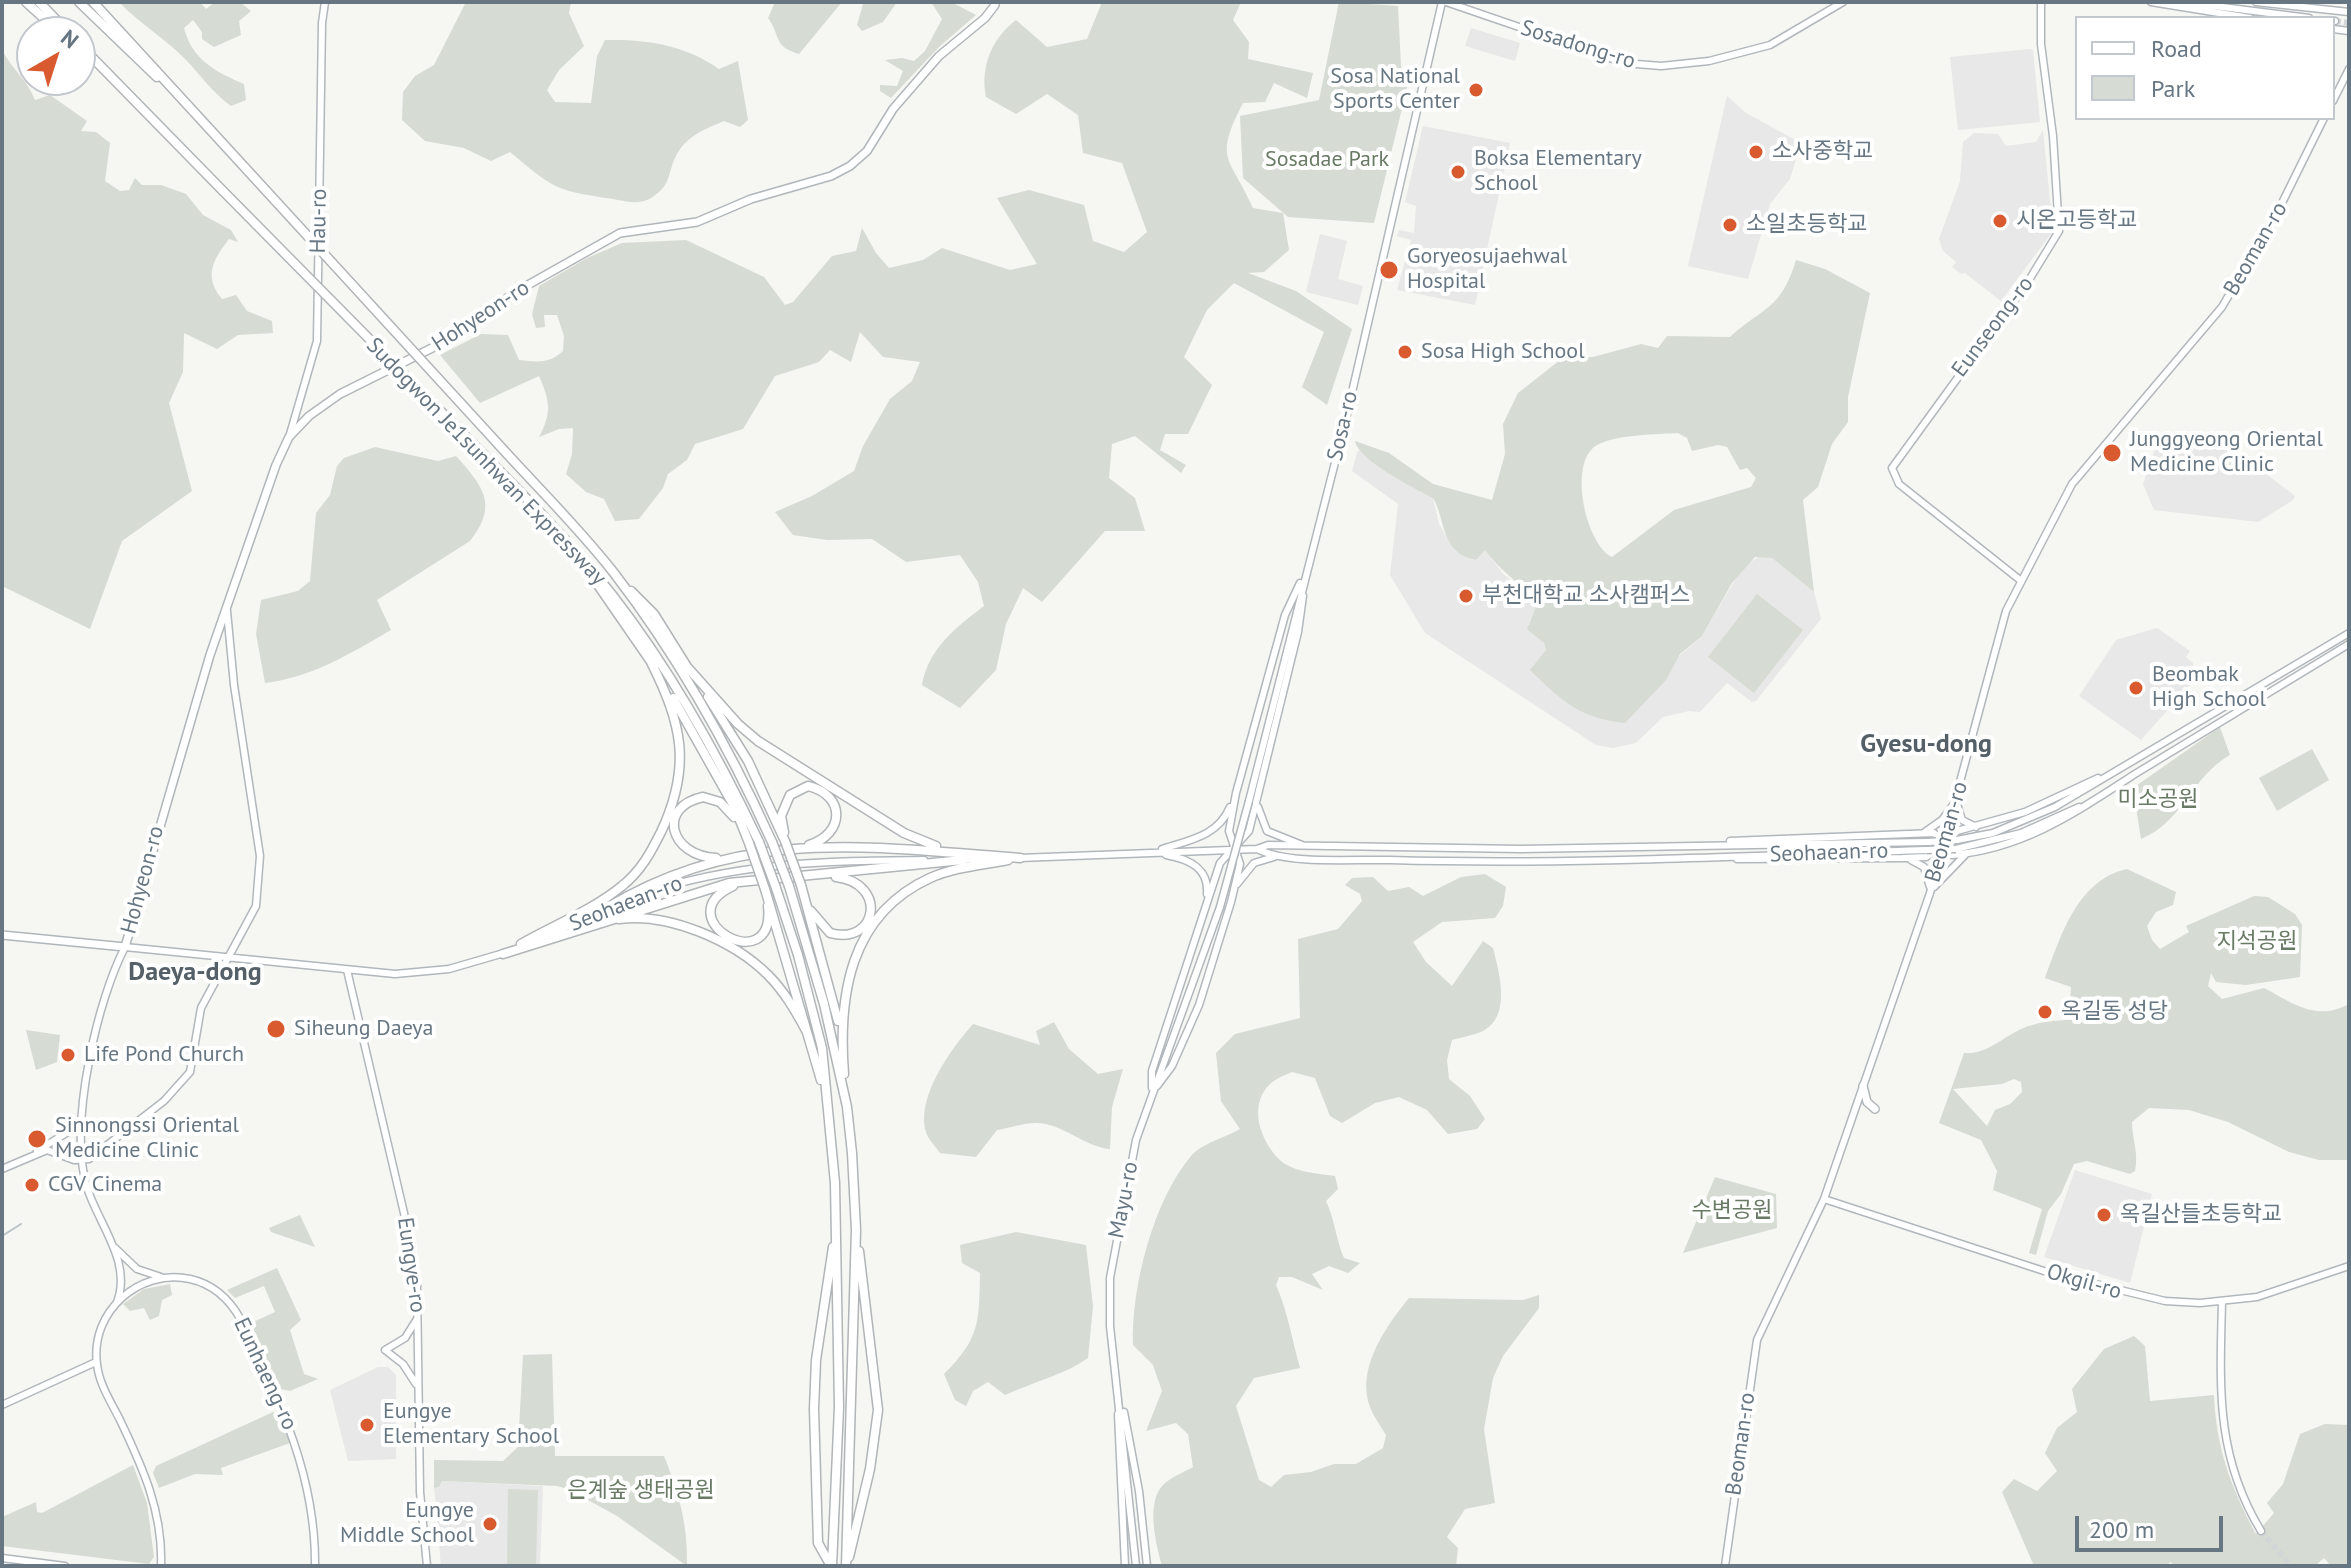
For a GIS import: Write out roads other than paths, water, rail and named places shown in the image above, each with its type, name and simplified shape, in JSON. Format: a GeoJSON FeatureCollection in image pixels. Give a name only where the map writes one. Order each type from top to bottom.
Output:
{"type":"FeatureCollection","features":[{"type":"Feature","properties":{"kind":"highway"},"geometry":{"type":"LineString","coordinates":[[26,2],[41,16]]}},
{"type":"Feature","properties":{"kind":"highway","name":"Sudogwon Je1sunhwan Expressway"},"geometry":{"type":"LineString","coordinates":[[79,2],[182,99]]}},
{"type":"Feature","properties":{"kind":"highway","name":"Sudogwon Je1sunhwan Expressway"},"geometry":{"type":"LineString","coordinates":[[93,2],[616,575],[698,696],[744,779],[789,886],[824,1004],[847,1107],[856,1230],[878,1410],[870,1469],[846,1566]]}},
{"type":"Feature","properties":{"kind":"highway","name":"Sudogwon Je1sunhwan Expressway"},"geometry":{"type":"LineString","coordinates":[[96,62],[485,456],[612,595],[665,669],[713,749],[759,842],[776,888],[816,1024],[828,1105],[837,1222],[839,1407],[832,1566]]}},
{"type":"Feature","properties":{"kind":"highway","name":"Sudogwon Je1sunhwan Expressway"},"geometry":{"type":"LineString","coordinates":[[96,66],[118,85]]}},
{"type":"Feature","properties":{"kind":"highway"},"geometry":{"type":"LineString","coordinates":[[570,546],[651,662],[706,754],[747,840],[765,889],[828,1105]]}},
{"type":"Feature","properties":{"kind":"highway"},"geometry":{"type":"LineString","coordinates":[[616,575],[654,614],[748,761],[785,841],[808,906],[837,1011],[843,1054]]}},
{"type":"Feature","properties":{"kind":"highway"},"geometry":{"type":"LineString","coordinates":[[503,954],[619,889],[640,868],[654,847],[677,793],[680,751],[673,706],[651,662]]}},
{"type":"Feature","properties":{"kind":"highway"},"geometry":{"type":"LineString","coordinates":[[688,668],[738,724],[758,741],[904,833],[924,842],[976,854]]}},
{"type":"Feature","properties":{"kind":"highway"},"geometry":{"type":"LineString","coordinates":[[785,841],[781,816],[790,795],[808,786],[823,790],[834,801],[837,823],[819,842],[797,849]]}},
{"type":"Feature","properties":{"kind":"highway"},"geometry":{"type":"LineString","coordinates":[[720,858],[695,855],[677,840],[675,819],[684,806],[703,797],[720,802],[730,810],[747,840]]}},
{"type":"Feature","properties":{"kind":"highway"},"geometry":{"type":"LineString","coordinates":[[607,908],[649,884],[720,858],[797,849],[920,848],[1020,858]]}},
{"type":"Feature","properties":{"kind":"highway"},"geometry":{"type":"LineString","coordinates":[[847,1107],[842,1002],[849,972],[871,930],[888,909],[915,885],[933,877],[1020,858]]}},
{"type":"Feature","properties":{"kind":"highway"},"geometry":{"type":"LineString","coordinates":[[503,954],[695,891],[749,880],[963,860]]}},
{"type":"Feature","properties":{"kind":"highway"},"geometry":{"type":"LineString","coordinates":[[808,906],[830,933],[843,936],[863,928],[871,913],[868,895],[856,882],[811,876]]}},
{"type":"Feature","properties":{"kind":"highway"},"geometry":{"type":"LineString","coordinates":[[749,880],[724,890],[715,901],[712,916],[722,936],[739,943],[753,939],[764,930],[769,915],[765,889]]}},
{"type":"Feature","properties":{"kind":"highway"},"geometry":{"type":"LineString","coordinates":[[587,925],[623,918],[657,920],[727,947],[766,973],[788,998],[807,1032]]}},
{"type":"Feature","properties":{"kind":"highway","name":"Sudogwon Je1sunhwan Expressway"},"geometry":{"type":"LineString","coordinates":[[832,1566],[818,1543],[814,1409],[816,1360],[837,1222]]}},
{"type":"Feature","properties":{"kind":"highway","name":"Sudogwon Je1sunhwan Expressway"},"geometry":{"type":"LineString","coordinates":[[846,1566],[856,1230]]}},
{"type":"Feature","properties":{"kind":"main road","name":"Hohyeon-ro"},"geometry":{"type":"LineString","coordinates":[[125,947],[185,734],[221,621],[227,611],[261,505],[289,437],[309,416],[340,394],[442,343],[519,290],[620,233],[697,222],[751,199],[831,176],[850,166],[867,151],[893,109],[939,56],[985,18],[995,5]]}},
{"type":"Feature","properties":{"kind":"main road","name":"Seohaean-ro"},"geometry":{"type":"LineString","coordinates":[[2,935],[125,947]]}},
{"type":"Feature","properties":{"kind":"main road"},"geometry":{"type":"LineString","coordinates":[[1863,1086],[1867,1102],[1875,1109]]}},
{"type":"Feature","properties":{"kind":"street","name":"Hau-ro"},"geometry":{"type":"LineString","coordinates":[[289,437],[316,348],[322,23],[325,2]]}},
{"type":"Feature","properties":{"kind":"street","name":"Sosadong-ro"},"geometry":{"type":"LineString","coordinates":[[1444,2],[1624,63],[1650,66],[1693,64],[1760,49],[1792,34],[1843,2]]}},
{"type":"Feature","properties":{"kind":"street","name":"Sosa-ro"},"geometry":{"type":"LineString","coordinates":[[1235,849],[1344,427],[1444,2]]}},
{"type":"Feature","properties":{"kind":"street","name":"Eunseong-ro"},"geometry":{"type":"LineString","coordinates":[[2020,580],[1899,484],[1892,468],[1906,444],[2029,280],[2059,231],[2053,136],[2041,44],[2041,2]]}},
{"type":"Feature","properties":{"kind":"street"},"geometry":{"type":"LineString","coordinates":[[2151,2],[2238,16]]}},
{"type":"Feature","properties":{"kind":"street"},"geometry":{"type":"LineString","coordinates":[[2183,2],[2293,16]]}},
{"type":"Feature","properties":{"kind":"street"},"geometry":{"type":"LineString","coordinates":[[2256,2],[2349,12]]}},
{"type":"Feature","properties":{"kind":"street"},"geometry":{"type":"LineString","coordinates":[[2335,97],[2349,69]]}},
{"type":"Feature","properties":{"kind":"street","name":"Beoman-ro"},"geometry":{"type":"LineString","coordinates":[[1725,1566],[1757,1340],[1824,1199],[1930,893],[1946,844],[1997,638],[2020,580],[2061,503],[2090,459],[2222,307],[2281,205],[2323,120]]}},
{"type":"Feature","properties":{"kind":"street"},"geometry":{"type":"LineString","coordinates":[[1152,1094],[1172,1066],[1199,1005],[1235,887],[1240,864],[1229,831],[1236,793],[1285,615],[1306,569]]}},
{"type":"Feature","properties":{"kind":"street"},"geometry":{"type":"LineString","coordinates":[[1152,1094],[1152,1071],[1220,863],[1249,831],[1298,632],[1306,569]]}},
{"type":"Feature","properties":{"kind":"street"},"geometry":{"type":"LineString","coordinates":[[33,1154],[50,1150],[83,1161],[99,1153],[164,1101],[190,1072],[201,1008],[256,906],[260,856],[234,685],[227,611]]}},
{"type":"Feature","properties":{"kind":"street","name":"Seohaean-ro"},"geometry":{"type":"LineString","coordinates":[[1257,849],[1268,845],[1314,848],[1589,847],[1928,842],[1993,833],[2030,819],[2349,633]]}},
{"type":"Feature","properties":{"kind":"street","name":"Seohaean-ro"},"geometry":{"type":"LineString","coordinates":[[125,947],[395,974],[449,969],[503,954],[668,885],[730,869],[820,861],[963,860],[1235,849],[1257,849],[1281,855],[1444,862],[1956,849],[2033,829],[2132,776],[2349,644]]}},
{"type":"Feature","properties":{"kind":"street"},"geometry":{"type":"LineString","coordinates":[[1700,857],[1926,857],[1946,844],[1957,831],[2025,812],[2126,765]]}},
{"type":"Feature","properties":{"kind":"street"},"geometry":{"type":"LineString","coordinates":[[1700,845],[1788,837],[1934,833],[1952,855],[1966,854],[2042,832],[2132,776]]}},
{"type":"Feature","properties":{"kind":"street"},"geometry":{"type":"LineString","coordinates":[[1151,853],[1216,829],[1236,793]]}},
{"type":"Feature","properties":{"kind":"street"},"geometry":{"type":"LineString","coordinates":[[1257,799],[1258,814],[1267,831],[1314,848]]}},
{"type":"Feature","properties":{"kind":"street"},"geometry":{"type":"LineString","coordinates":[[1956,801],[1965,823],[1979,827]]}},
{"type":"Feature","properties":{"kind":"street"},"geometry":{"type":"LineString","coordinates":[[1922,833],[1942,820],[1956,801]]}},
{"type":"Feature","properties":{"kind":"street","name":"Mayu-ro"},"geometry":{"type":"LineString","coordinates":[[1136,1566],[1110,1326],[1110,1278],[1136,1140],[1220,907],[1235,849]]}},
{"type":"Feature","properties":{"kind":"street"},"geometry":{"type":"LineString","coordinates":[[1151,853],[1185,859],[1205,876],[1208,891],[1200,926]]}},
{"type":"Feature","properties":{"kind":"street"},"geometry":{"type":"LineString","coordinates":[[1930,893],[1966,854]]}},
{"type":"Feature","properties":{"kind":"street"},"geometry":{"type":"LineString","coordinates":[[1235,887],[1254,863],[1281,855]]}},
{"type":"Feature","properties":{"kind":"street"},"geometry":{"type":"LineString","coordinates":[[1903,858],[1924,867],[1930,893]]}},
{"type":"Feature","properties":{"kind":"street"},"geometry":{"type":"LineString","coordinates":[[117,1302],[122,1278],[84,1176],[83,1120],[88,1068],[97,1027],[125,947]]}},
{"type":"Feature","properties":{"kind":"street","name":"Eungye-ro"},"geometry":{"type":"LineString","coordinates":[[347,970],[349,990],[404,1213],[417,1286],[420,1492],[427,1565]]}},
{"type":"Feature","properties":{"kind":"street"},"geometry":{"type":"LineString","coordinates":[[349,990],[361,971]]}},
{"type":"Feature","properties":{"kind":"street"},"geometry":{"type":"LineString","coordinates":[[2,1169],[78,1129],[83,1120]]}},
{"type":"Feature","properties":{"kind":"street","name":"Okgil-ro"},"geometry":{"type":"LineString","coordinates":[[1824,1199],[2131,1295],[2182,1302],[2222,1301],[2270,1294],[2349,1266]]}},
{"type":"Feature","properties":{"kind":"street","name":"Eunhaeng-ro"},"geometry":{"type":"LineString","coordinates":[[110,1242],[137,1269],[165,1278],[199,1282],[215,1290],[233,1307],[280,1402],[298,1447],[312,1510],[315,1566]]}},
{"type":"Feature","properties":{"kind":"street"},"geometry":{"type":"LineString","coordinates":[[161,1566],[159,1523],[152,1493],[101,1382],[96,1362],[101,1327],[117,1302],[134,1288],[165,1278]]}},
{"type":"Feature","properties":{"kind":"street"},"geometry":{"type":"LineString","coordinates":[[2222,1301],[2220,1391],[2224,1437],[2240,1491],[2261,1531]]}},
{"type":"Feature","properties":{"kind":"street"},"geometry":{"type":"LineString","coordinates":[[417,1386],[403,1364],[385,1350],[406,1337],[419,1316]]}},
{"type":"Feature","properties":{"kind":"street"},"geometry":{"type":"LineString","coordinates":[[2,1405],[96,1362]]}},
{"type":"Feature","properties":{"kind":"street"},"geometry":{"type":"LineString","coordinates":[[1119,1395],[1118,1436],[1125,1566]]}},
{"type":"Feature","properties":{"kind":"street"},"geometry":{"type":"LineString","coordinates":[[1119,1395],[1129,1430],[1147,1566]]}},
{"type":"Feature","properties":{"kind":"street"},"geometry":{"type":"LineString","coordinates":[[290,1450],[298,1447]]}},
{"type":"Feature","properties":{"kind":"street"},"geometry":{"type":"LineString","coordinates":[[2,1558],[65,1566]]}},
{"type":"Feature","properties":{"kind":"waterway"},"geometry":{"type":"LineString","coordinates":[[2,1236],[21,1224]]}},
{"type":"Feature","properties":{"kind":"tunnel"},"geometry":{"type":"LineString","coordinates":[[2335,21],[2349,23]]}},
{"type":"Feature","properties":{"kind":"tunnel"},"geometry":{"type":"LineString","coordinates":[[2261,1531],[2291,1566]]}},
{"type":"Feature","properties":{"kind":"place","name":"Sosa National Sports Center"},"geometry":{"type":"Point","coordinates":[1476,90]}},
{"type":"Feature","properties":{"kind":"place","name":"소사중학교"},"geometry":{"type":"Point","coordinates":[1756,152]}},
{"type":"Feature","properties":{"kind":"place","name":"Boksa Elementary School"},"geometry":{"type":"Point","coordinates":[1458,172]}},
{"type":"Feature","properties":{"kind":"place","name":"시온고등학교"},"geometry":{"type":"Point","coordinates":[2000,221]}},
{"type":"Feature","properties":{"kind":"place","name":"소일초등학교"},"geometry":{"type":"Point","coordinates":[1730,225]}},
{"type":"Feature","properties":{"kind":"place","name":"Goryeosujaehwal Hospital"},"geometry":{"type":"Point","coordinates":[1389,270]}},
{"type":"Feature","properties":{"kind":"place","name":"Sosa High School"},"geometry":{"type":"Point","coordinates":[1405,352]}},
{"type":"Feature","properties":{"kind":"place","name":"Junggyeong Oriental Medicine Clinic"},"geometry":{"type":"Point","coordinates":[2112,453]}},
{"type":"Feature","properties":{"kind":"place","name":"부천대학교 소사캠퍼스"},"geometry":{"type":"Point","coordinates":[1466,596]}},
{"type":"Feature","properties":{"kind":"place","name":"Beombak High School"},"geometry":{"type":"Point","coordinates":[2136,688]}},
{"type":"Feature","properties":{"kind":"place","name":"옥길동 성당"},"geometry":{"type":"Point","coordinates":[2045,1012]}},
{"type":"Feature","properties":{"kind":"place","name":"Siheung Daeya"},"geometry":{"type":"Point","coordinates":[276,1029]}},
{"type":"Feature","properties":{"kind":"place","name":"Life Pond Church"},"geometry":{"type":"Point","coordinates":[68,1055]}},
{"type":"Feature","properties":{"kind":"place","name":"Sinnongssi Oriental Medicine Clinic"},"geometry":{"type":"Point","coordinates":[37,1139]}},
{"type":"Feature","properties":{"kind":"place","name":"CGV Cinema"},"geometry":{"type":"Point","coordinates":[32,1185]}},
{"type":"Feature","properties":{"kind":"place","name":"옥길산들초등학교"},"geometry":{"type":"Point","coordinates":[2104,1215]}},
{"type":"Feature","properties":{"kind":"place","name":"Eungye Elementary School"},"geometry":{"type":"Point","coordinates":[367,1425]}},
{"type":"Feature","properties":{"kind":"place","name":"Eungye Middle School"},"geometry":{"type":"Point","coordinates":[490,1524]}},
{"type":"Feature","properties":{"kind":"district","name":"Gyesu-dong"},"geometry":{"type":"Point","coordinates":[1926,745]}},
{"type":"Feature","properties":{"kind":"district","name":"Daeya-dong"},"geometry":{"type":"Point","coordinates":[195,973]}},
{"type":"Feature","properties":{"kind":"park label","name":"Sosadae Park"},"geometry":{"type":"Point","coordinates":[1327,160]}},
{"type":"Feature","properties":{"kind":"park label","name":"미소공원"},"geometry":{"type":"Point","coordinates":[2158,800]}},
{"type":"Feature","properties":{"kind":"park label","name":"지석공원"},"geometry":{"type":"Point","coordinates":[2257,942]}},
{"type":"Feature","properties":{"kind":"park label","name":"수변공원"},"geometry":{"type":"Point","coordinates":[1732,1211]}},
{"type":"Feature","properties":{"kind":"park label","name":"은계숲 생태공원"},"geometry":{"type":"Point","coordinates":[641,1491]}}]}
